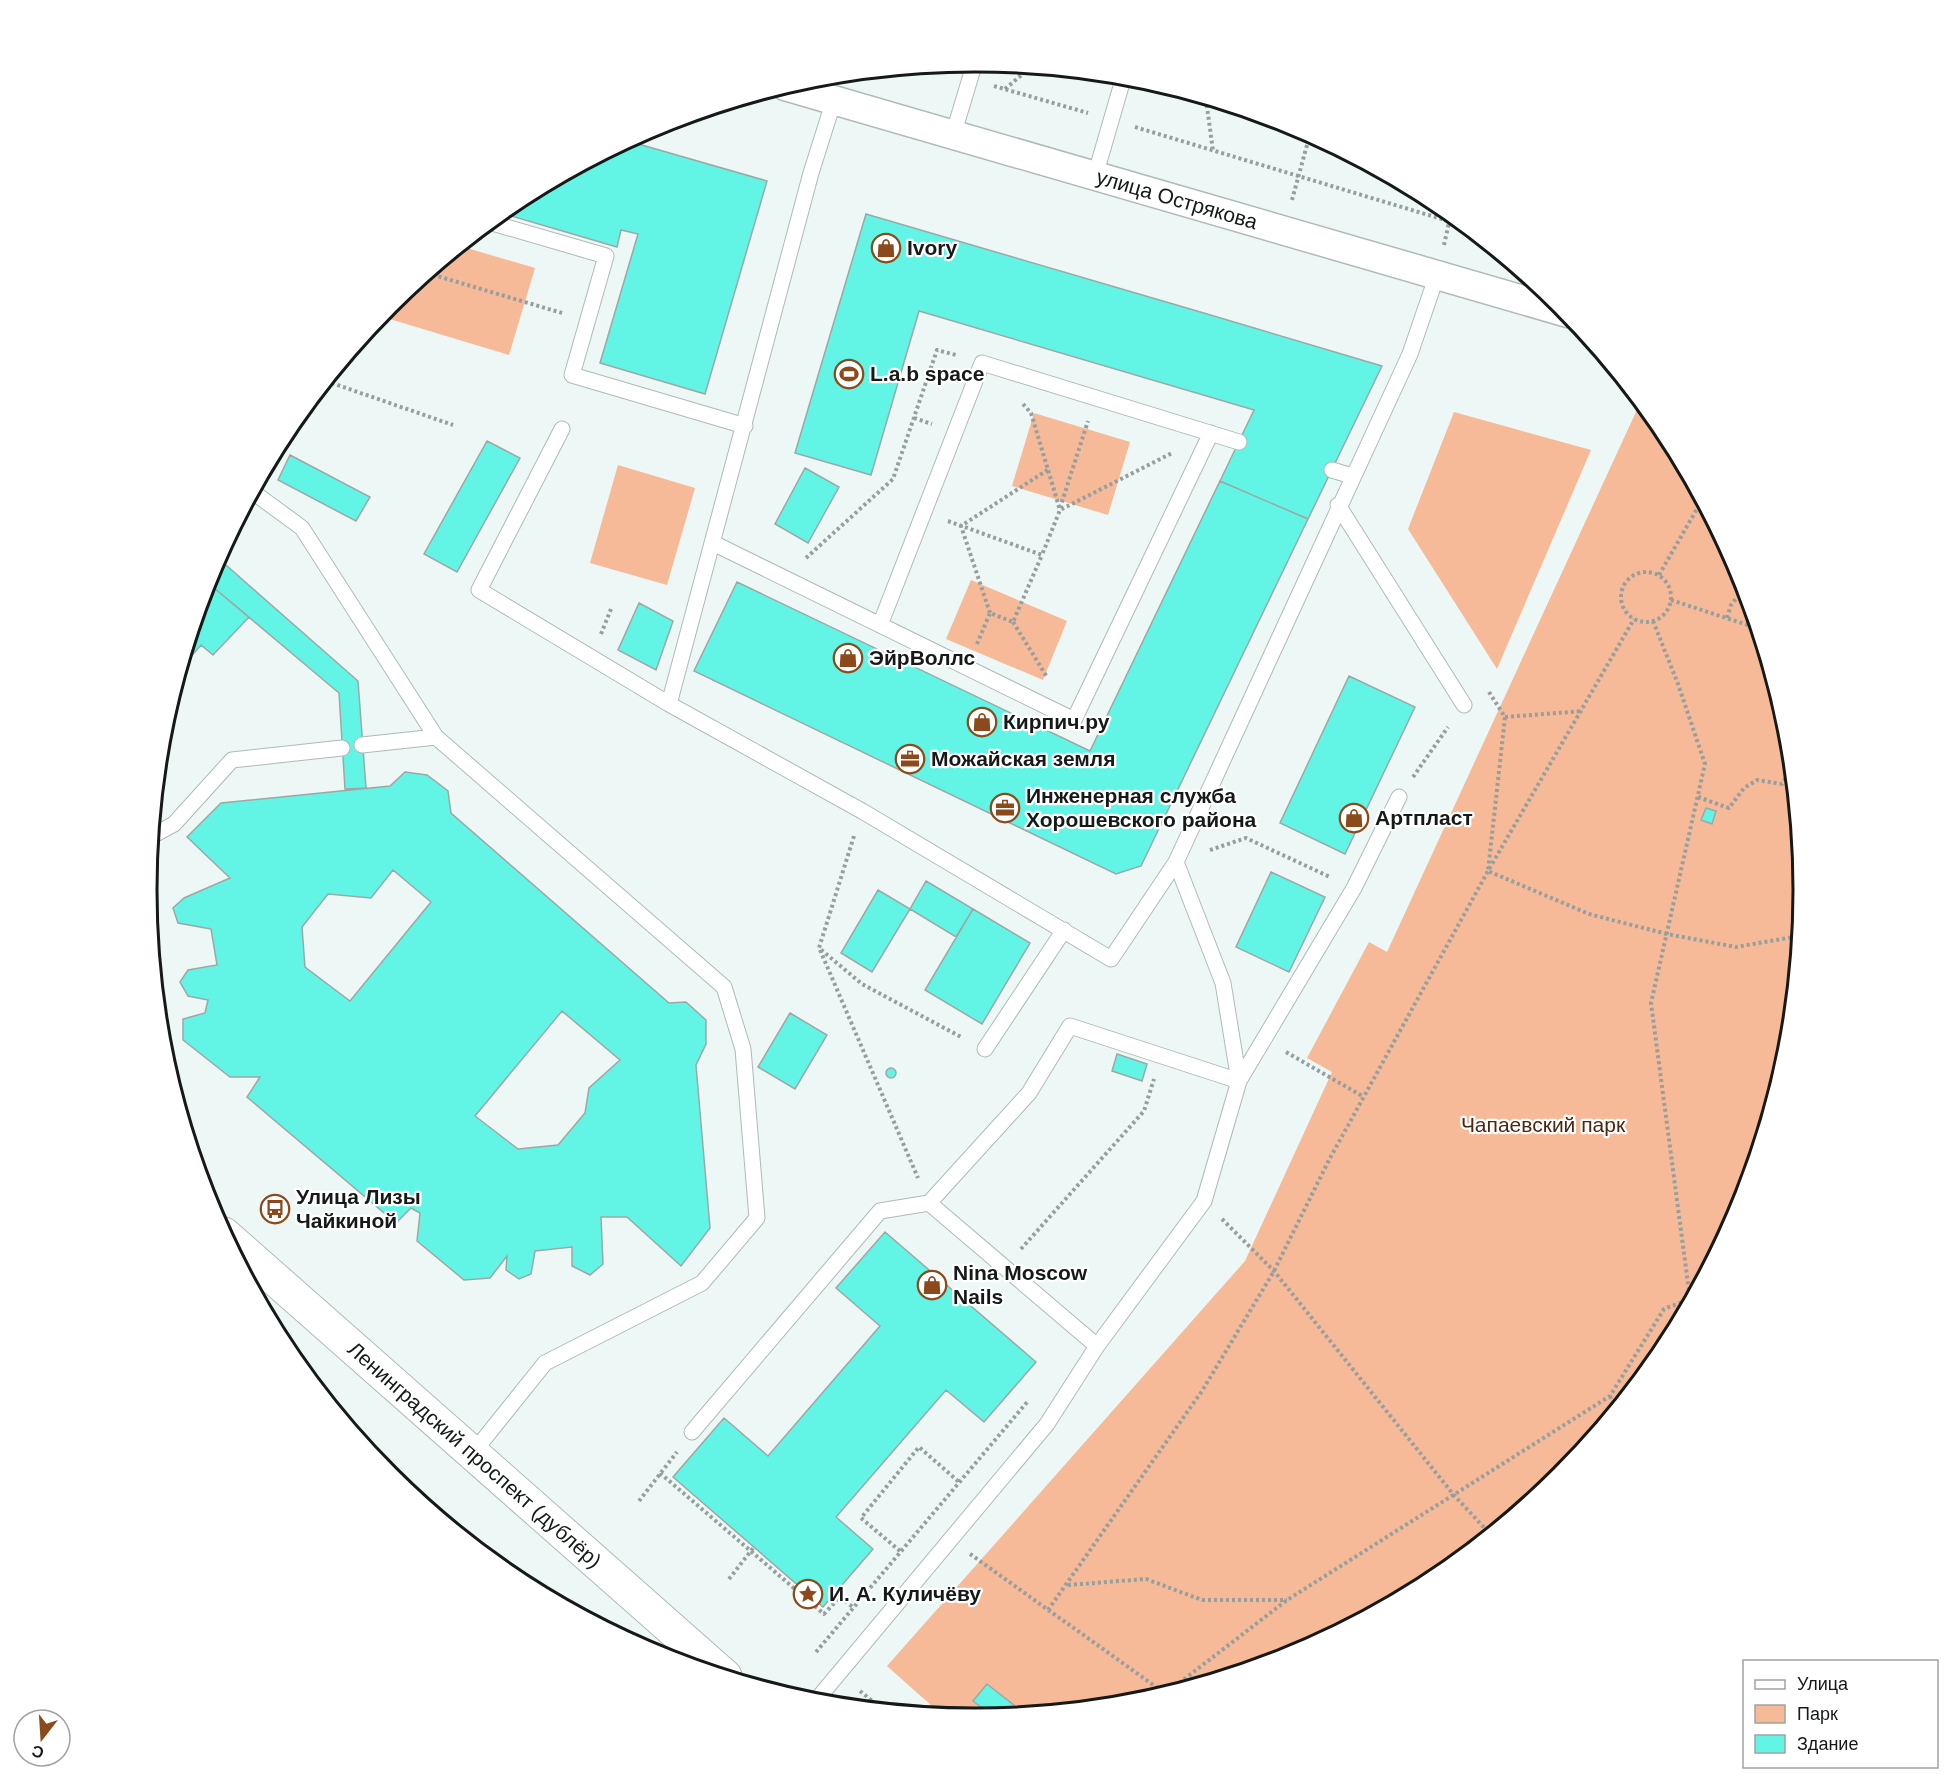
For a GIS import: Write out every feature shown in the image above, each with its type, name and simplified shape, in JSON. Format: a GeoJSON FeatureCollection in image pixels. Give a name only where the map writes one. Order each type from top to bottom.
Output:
{"type":"FeatureCollection","features":[{"type":"Feature","properties":{"kind":"main road","name":"Ленинградский проспект (дублёр)"},"geometry":{"type":"LineString","coordinates":[[239,1247],[713,1665]]}},
{"type":"Feature","properties":{"kind":"street","name":"улица Острякова"},"geometry":{"type":"LineString","coordinates":[[802,91],[1548,307]]}},
{"type":"Feature","properties":{"kind":"lane"},"geometry":{"type":"LineString","coordinates":[[953,135],[972,72]]}},
{"type":"Feature","properties":{"kind":"lane"},"geometry":{"type":"LineString","coordinates":[[1095,176],[1121,86]]}},
{"type":"Feature","properties":{"kind":"lane"},"geometry":{"type":"LineString","coordinates":[[669,704],[811,173],[834,100]]}},
{"type":"Feature","properties":{"kind":"lane"},"geometry":{"type":"LineString","coordinates":[[500,224],[578,241],[606,256],[572,375],[745,426]]}},
{"type":"Feature","properties":{"kind":"lane"},"geometry":{"type":"LineString","coordinates":[[562,429],[479,590],[669,704],[862,811],[1111,959],[1176,862],[1338,505],[1410,354],[1437,274]]}},
{"type":"Feature","properties":{"kind":"lane"},"geometry":{"type":"LineString","coordinates":[[880,625],[982,363],[1239,442]]}},
{"type":"Feature","properties":{"kind":"lane"},"geometry":{"type":"LineString","coordinates":[[712,543],[1074,720],[1211,433]]}},
{"type":"Feature","properties":{"kind":"lane"},"geometry":{"type":"LineString","coordinates":[[1332,470],[1352,476]]}},
{"type":"Feature","properties":{"kind":"lane"},"geometry":{"type":"LineString","coordinates":[[259,496],[302,528],[436,737],[723,987],[743,1049],[757,1218],[702,1283],[544,1363],[472,1454]]}},
{"type":"Feature","properties":{"kind":"lane"},"geometry":{"type":"LineString","coordinates":[[1338,505],[1464,705]]}},
{"type":"Feature","properties":{"kind":"lane"},"geometry":{"type":"LineString","coordinates":[[362,745],[436,737]]}},
{"type":"Feature","properties":{"kind":"lane"},"geometry":{"type":"LineString","coordinates":[[160,830],[174,824],[232,760],[342,747]]}},
{"type":"Feature","properties":{"kind":"lane"},"geometry":{"type":"LineString","coordinates":[[821,1693],[1047,1424],[1097,1346],[1204,1201],[1239,1081],[1354,888],[1399,797]]}},
{"type":"Feature","properties":{"kind":"lane"},"geometry":{"type":"LineString","coordinates":[[1176,862],[1222,983],[1239,1081]]}},
{"type":"Feature","properties":{"kind":"lane"},"geometry":{"type":"LineString","coordinates":[[985,1049],[1064,930]]}},
{"type":"Feature","properties":{"kind":"lane"},"geometry":{"type":"LineString","coordinates":[[692,1432],[880,1211],[929,1203],[1029,1093],[1070,1026],[1239,1081]]}},
{"type":"Feature","properties":{"kind":"lane"},"geometry":{"type":"LineString","coordinates":[[929,1203],[1097,1346]]}},
{"type":"Feature","properties":{"kind":"path"},"geometry":{"type":"LineString","coordinates":[[953,73],[1442,219]]}},
{"type":"Feature","properties":{"kind":"path"},"geometry":{"type":"LineString","coordinates":[[1005,89],[1023,74]]}},
{"type":"Feature","properties":{"kind":"path"},"geometry":{"type":"LineString","coordinates":[[1207,106],[1213,151]]}},
{"type":"Feature","properties":{"kind":"path"},"geometry":{"type":"LineString","coordinates":[[1284,231],[1308,143]]}},
{"type":"Feature","properties":{"kind":"path"},"geometry":{"type":"LineString","coordinates":[[435,276],[588,321]]}},
{"type":"Feature","properties":{"kind":"path"},"geometry":{"type":"LineString","coordinates":[[798,556],[808,558],[893,479],[937,350],[982,363],[1031,413],[1060,510]]}},
{"type":"Feature","properties":{"kind":"path"},"geometry":{"type":"LineString","coordinates":[[333,383],[453,425]]}},
{"type":"Feature","properties":{"kind":"path"},"geometry":{"type":"LineString","coordinates":[[1013,622],[1060,510],[1095,397]]}},
{"type":"Feature","properties":{"kind":"path"},"geometry":{"type":"LineString","coordinates":[[1060,510],[1211,433]]}},
{"type":"Feature","properties":{"kind":"path"},"geometry":{"type":"LineString","coordinates":[[961,526],[1049,469]]}},
{"type":"Feature","properties":{"kind":"path"},"geometry":{"type":"LineString","coordinates":[[1659,575],[1698,508]]}},
{"type":"Feature","properties":{"kind":"path"},"geometry":{"type":"LineString","coordinates":[[925,512],[1042,555]]}},
{"type":"Feature","properties":{"kind":"path"},"geometry":{"type":"LineString","coordinates":[[961,526],[990,613],[967,668]]}},
{"type":"Feature","properties":{"kind":"path"},"geometry":{"type":"LineString","coordinates":[[1639,573],[1659,575],[1671,590],[1671,600],[1668,609],[1653,621],[1634,619],[1622,604],[1624,585],[1639,573]]}},
{"type":"Feature","properties":{"kind":"path"},"geometry":{"type":"LineString","coordinates":[[1727,618],[1731,605],[1738,596]]}},
{"type":"Feature","properties":{"kind":"path"},"geometry":{"type":"LineString","coordinates":[[1671,600],[1749,625]]}},
{"type":"Feature","properties":{"kind":"path"},"geometry":{"type":"LineString","coordinates":[[990,613],[1013,622],[1074,720]]}},
{"type":"Feature","properties":{"kind":"path"},"geometry":{"type":"LineString","coordinates":[[1048,1611],[1202,1391],[1274,1270],[1364,1097],[1488,871],[1583,711],[1634,619]]}},
{"type":"Feature","properties":{"kind":"path"},"geometry":{"type":"LineString","coordinates":[[1653,621],[1678,684],[1705,764],[1651,1003],[1689,1287]]}},
{"type":"Feature","properties":{"kind":"path"},"geometry":{"type":"LineString","coordinates":[[1399,797],[1464,705]]}},
{"type":"Feature","properties":{"kind":"path"},"geometry":{"type":"LineString","coordinates":[[1488,871],[1506,717],[1583,711]]}},
{"type":"Feature","properties":{"kind":"path"},"geometry":{"type":"LineString","coordinates":[[1698,797],[1729,808],[1744,788],[1757,780],[1782,784],[1785,778]]}},
{"type":"Feature","properties":{"kind":"path"},"geometry":{"type":"LineString","coordinates":[[862,811],[819,948],[929,1203]]}},
{"type":"Feature","properties":{"kind":"path"},"geometry":{"type":"LineString","coordinates":[[1176,862],[1246,838],[1354,888]]}},
{"type":"Feature","properties":{"kind":"path"},"geometry":{"type":"LineString","coordinates":[[1488,871],[1589,914],[1667,934],[1736,947],[1791,937]]}},
{"type":"Feature","properties":{"kind":"path"},"geometry":{"type":"LineString","coordinates":[[819,948],[862,984],[985,1049]]}},
{"type":"Feature","properties":{"kind":"path"},"geometry":{"type":"LineString","coordinates":[[1264,1040],[1364,1097]]}},
{"type":"Feature","properties":{"kind":"path"},"geometry":{"type":"LineString","coordinates":[[1005,1267],[1144,1111],[1162,1055]]}},
{"type":"Feature","properties":{"kind":"path"},"geometry":{"type":"LineString","coordinates":[[1204,1201],[1274,1270],[1453,1494],[1485,1529]]}},
{"type":"Feature","properties":{"kind":"path"},"geometry":{"type":"LineString","coordinates":[[1183,1681],[1287,1600],[1610,1396],[1664,1309],[1681,1303]]}},
{"type":"Feature","properties":{"kind":"path"},"geometry":{"type":"LineString","coordinates":[[816,1653],[1032,1395]]}},
{"type":"Feature","properties":{"kind":"path"},"geometry":{"type":"LineString","coordinates":[[1610,1396],[1612,1402]]}},
{"type":"Feature","properties":{"kind":"path"},"geometry":{"type":"LineString","coordinates":[[639,1501],[692,1432]]}},
{"type":"Feature","properties":{"kind":"path"},"geometry":{"type":"LineString","coordinates":[[924,1571],[861,1518],[919,1447],[982,1502]]}},
{"type":"Feature","properties":{"kind":"path"},"geometry":{"type":"LineString","coordinates":[[660,1473],[825,1614],[840,1597],[876,1628]]}},
{"type":"Feature","properties":{"kind":"path"},"geometry":{"type":"LineString","coordinates":[[950,1540],[1156,1687]]}},
{"type":"Feature","properties":{"kind":"path"},"geometry":{"type":"LineString","coordinates":[[729,1579],[754,1547]]}},
{"type":"Feature","properties":{"kind":"path"},"geometry":{"type":"LineString","coordinates":[[1067,1585],[1146,1579],[1202,1600],[1287,1600]]}},
{"type":"Feature","properties":{"kind":"green space"},"geometry":{"type":"Polygon","coordinates":[[[468,248],[535,268],[509,355],[390,319],[436,275],[468,248]]]}},
{"type":"Feature","properties":{"kind":"green space","name":"Чапаевский парк"},"geometry":{"type":"Polygon","coordinates":[[[1637,410],[1683,481],[1709,528],[1750,627],[1777,730],[1786,783],[1791,837],[1793,890],[1791,943],[1786,997],[1777,1050],[1750,1153],[1709,1252],[1655,1344],[1624,1388],[1590,1429],[1514,1505],[1473,1539],[1384,1598],[1337,1624],[1288,1646],[1238,1665],[1187,1680],[1082,1701],[975,1708],[932,1706],[887,1666],[1245,1261],[1332,1072],[1307,1058],[1369,942],[1387,952],[1637,410]]]}},
{"type":"Feature","properties":{"kind":"green space"},"geometry":{"type":"Polygon","coordinates":[[[1454,412],[1591,450],[1497,669],[1408,529],[1454,412]]]}},
{"type":"Feature","properties":{"kind":"green space"},"geometry":{"type":"Polygon","coordinates":[[[1034,413],[1130,442],[1108,515],[1012,486],[1034,413]]]}},
{"type":"Feature","properties":{"kind":"green space"},"geometry":{"type":"Polygon","coordinates":[[[618,465],[695,488],[667,585],[590,563],[618,465]]]}},
{"type":"Feature","properties":{"kind":"green space"},"geometry":{"type":"Polygon","coordinates":[[[971,580],[1067,621],[1043,680],[946,639],[971,580]]]}},
{"type":"Feature","properties":{"kind":"building"},"geometry":{"type":"Polygon","coordinates":[[[639,144],[767,181],[705,394],[600,363],[638,234],[621,230],[617,247],[512,216],[566,182],[639,144]]]}},
{"type":"Feature","properties":{"kind":"building"},"geometry":{"type":"Polygon","coordinates":[[[866,214],[1382,366],[1308,519],[1220,481],[1254,410],[919,311],[871,475],[795,453],[866,214]]]}},
{"type":"Feature","properties":{"kind":"building"},"geometry":{"type":"Polygon","coordinates":[[[487,441],[520,458],[457,572],[424,554],[487,441]]]}},
{"type":"Feature","properties":{"kind":"building"},"geometry":{"type":"Polygon","coordinates":[[[290,455],[370,497],[356,521],[278,480],[290,455]]]}},
{"type":"Feature","properties":{"kind":"building"},"geometry":{"type":"Polygon","coordinates":[[[805,468],[839,487],[808,543],[775,524],[805,468]]]}},
{"type":"Feature","properties":{"kind":"building"},"geometry":{"type":"Polygon","coordinates":[[[1220,481],[1308,519],[1141,866],[1116,874],[694,671],[737,582],[1090,751],[1220,481]]]}},
{"type":"Feature","properties":{"kind":"building"},"geometry":{"type":"Polygon","coordinates":[[[225,564],[358,681],[366,788],[345,789],[339,693],[215,588],[225,564]]]}},
{"type":"Feature","properties":{"kind":"building"},"geometry":{"type":"Polygon","coordinates":[[[215,588],[249,617],[213,655],[201,645],[191,656],[215,588]]]}},
{"type":"Feature","properties":{"kind":"building"},"geometry":{"type":"Polygon","coordinates":[[[639,603],[673,621],[656,670],[618,650],[639,603]]]}},
{"type":"Feature","properties":{"kind":"building"},"geometry":{"type":"Polygon","coordinates":[[[1349,676],[1415,707],[1345,854],[1280,823],[1349,676]]]}},
{"type":"Feature","properties":{"kind":"building"},"geometry":{"type":"Polygon","coordinates":[[[405,772],[427,775],[448,791],[451,813],[669,1003],[686,1002],[706,1020],[706,1044],[696,1065],[710,1228],[681,1266],[627,1217],[601,1217],[603,1264],[590,1275],[572,1266],[572,1247],[535,1251],[531,1274],[519,1279],[506,1270],[507,1256],[490,1278],[464,1280],[417,1241],[420,1213],[411,1208],[396,1223],[247,1097],[260,1077],[230,1077],[183,1040],[183,1019],[205,1013],[208,1000],[188,996],[180,982],[188,970],[217,965],[211,929],[178,923],[173,908],[184,898],[230,878],[187,837],[221,803],[390,786],[405,772]],[[393,870],[371,898],[328,894],[302,927],[305,967],[350,1001],[431,902],[393,870]],[[562,1011],[475,1116],[518,1149],[558,1145],[585,1113],[589,1088],[620,1060],[562,1011]]]}},
{"type":"Feature","properties":{"kind":"building"},"geometry":{"type":"Polygon","coordinates":[[[1706,808],[1716,811],[1712,824],[1701,820],[1706,808]]]}},
{"type":"Feature","properties":{"kind":"building"},"geometry":{"type":"Polygon","coordinates":[[[1271,872],[1325,897],[1289,972],[1236,947],[1271,872]]]}},
{"type":"Feature","properties":{"kind":"building"},"geometry":{"type":"Polygon","coordinates":[[[926,881],[973,909],[956,937],[910,909],[926,881]]]}},
{"type":"Feature","properties":{"kind":"building"},"geometry":{"type":"Polygon","coordinates":[[[878,890],[910,909],[872,972],[841,953],[878,890]]]}},
{"type":"Feature","properties":{"kind":"building"},"geometry":{"type":"Polygon","coordinates":[[[973,909],[1030,943],[982,1024],[925,990],[973,909]]]}},
{"type":"Feature","properties":{"kind":"building"},"geometry":{"type":"Polygon","coordinates":[[[790,1013],[827,1035],[795,1089],[758,1067],[790,1013]]]}},
{"type":"Feature","properties":{"kind":"building"},"geometry":{"type":"Polygon","coordinates":[[[1117,1054],[1147,1064],[1142,1081],[1112,1071],[1117,1054]]]}},
{"type":"Feature","properties":{"kind":"building"},"geometry":{"type":"Polygon","coordinates":[[[891,1068],[895,1069],[895,1077],[891,1078],[887,1077],[886,1073],[887,1069],[891,1068]]]}},
{"type":"Feature","properties":{"kind":"building"},"geometry":{"type":"Polygon","coordinates":[[[885,1232],[1036,1362],[984,1422],[946,1390],[836,1517],[873,1549],[823,1607],[673,1477],[724,1418],[768,1456],[880,1326],[836,1288],[885,1232]]]}},
{"type":"Feature","properties":{"kind":"building"},"geometry":{"type":"Polygon","coordinates":[[[987,1684],[1016,1706],[982,1708],[973,1701],[987,1684]]]}},
{"type":"Feature","properties":{"kind":"place","name":"Ivory"},"geometry":{"type":"Point","coordinates":[886,248]}},
{"type":"Feature","properties":{"kind":"place","name":"L.a.b space"},"geometry":{"type":"Point","coordinates":[849,374]}},
{"type":"Feature","properties":{"kind":"place","name":"ЭйрВоллс"},"geometry":{"type":"Point","coordinates":[848,658]}},
{"type":"Feature","properties":{"kind":"place","name":"Кирпич.ру"},"geometry":{"type":"Point","coordinates":[982,722]}},
{"type":"Feature","properties":{"kind":"place","name":"Можайская земля"},"geometry":{"type":"Point","coordinates":[910,759]}},
{"type":"Feature","properties":{"kind":"place","name":"Инженерная служба Хорошевского района"},"geometry":{"type":"Point","coordinates":[1005,808]}},
{"type":"Feature","properties":{"kind":"place","name":"Артпласт"},"geometry":{"type":"Point","coordinates":[1354,818]}},
{"type":"Feature","properties":{"kind":"place","name":"Улица Лизы Чайкиной"},"geometry":{"type":"Point","coordinates":[275,1209]}},
{"type":"Feature","properties":{"kind":"place","name":"Nina Moscow Nails"},"geometry":{"type":"Point","coordinates":[932,1285]}},
{"type":"Feature","properties":{"kind":"place","name":"И. А. Куличёву"},"geometry":{"type":"Point","coordinates":[808,1594]}}]}
